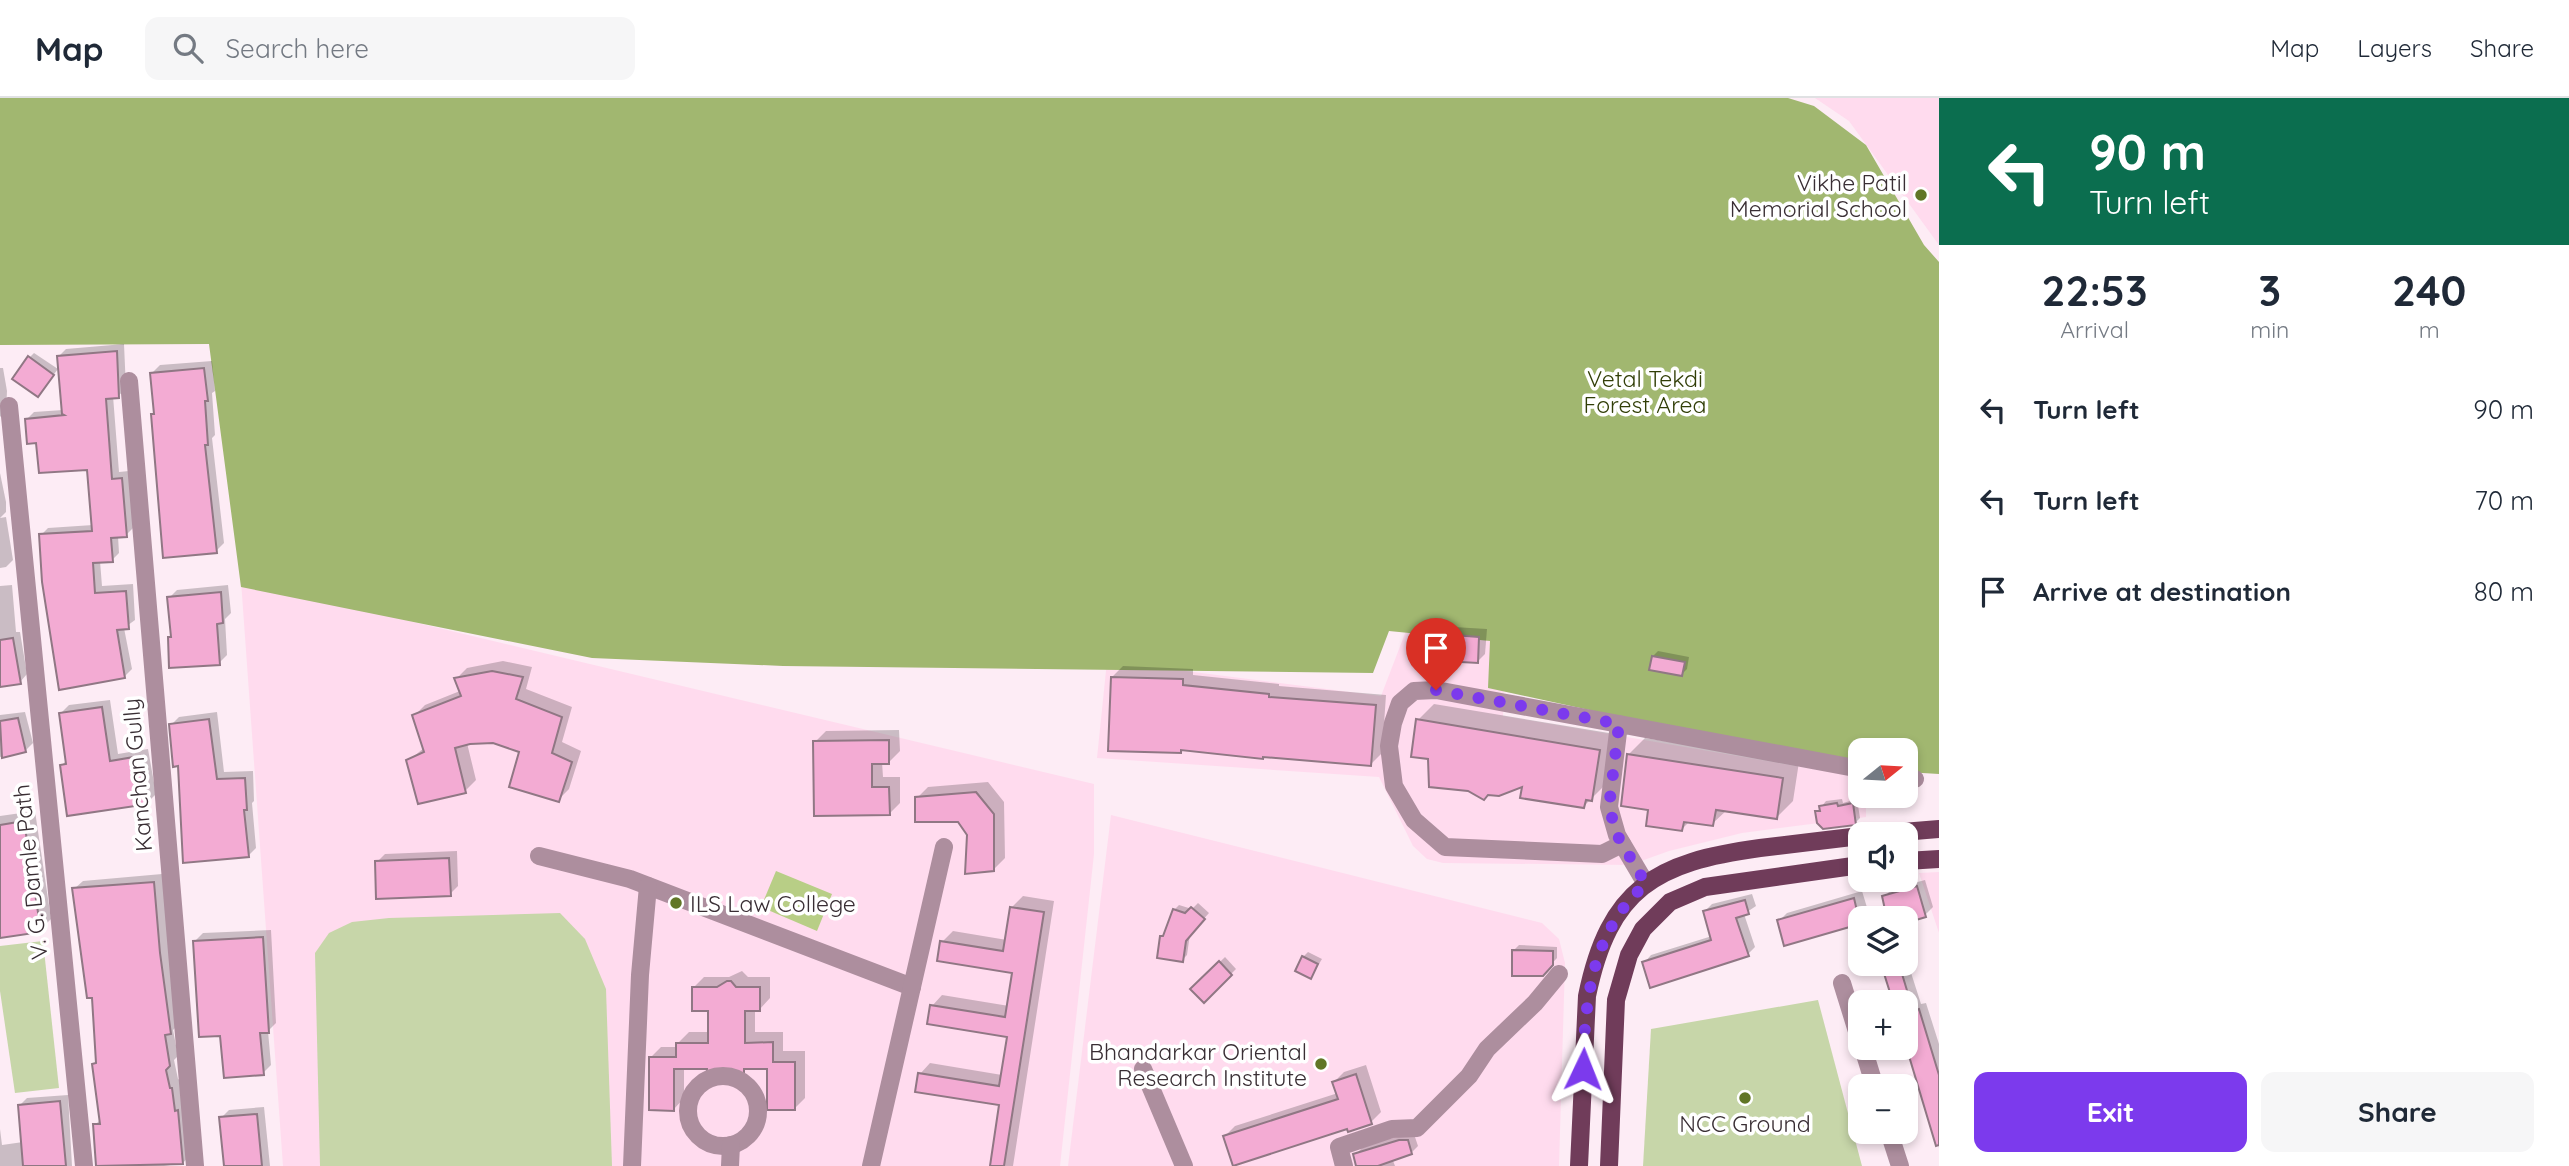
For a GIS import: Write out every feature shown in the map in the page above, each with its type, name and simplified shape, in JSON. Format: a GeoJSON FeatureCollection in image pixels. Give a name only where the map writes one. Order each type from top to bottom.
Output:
{"type":"FeatureCollection","features":[{"type":"Feature","properties":{"kind":"main road"},"geometry":{"type":"LineString","coordinates":[[1918,831],[1939,829]]}},
{"type":"Feature","properties":{"kind":"main road"},"geometry":{"type":"LineString","coordinates":[[1579,1166],[1584,1021],[1592,970],[1602,942],[1619,912],[1646,884],[1675,866],[1710,856],[1848,837]]}},
{"type":"Feature","properties":{"kind":"main road"},"geometry":{"type":"LineString","coordinates":[[1918,860],[1939,859]]}},
{"type":"Feature","properties":{"kind":"main road"},"geometry":{"type":"LineString","coordinates":[[1609,1166],[1616,1000],[1629,955],[1643,929],[1670,902],[1705,887],[1848,867]]}},
{"type":"Feature","properties":{"kind":"street","name":"Kanchan Gully"},"geometry":{"type":"LineString","coordinates":[[129,381],[194,1166]]}},
{"type":"Feature","properties":{"kind":"street","name":"V. G. Damle Path"},"geometry":{"type":"LineString","coordinates":[[9,406],[84,1166]]}},
{"type":"Feature","properties":{"kind":"street"},"geometry":{"type":"LineString","coordinates":[[1622,844],[1602,854],[1445,847],[1414,820],[1394,786],[1389,746],[1392,723],[1400,703],[1414,691],[1436,690],[1848,767]]}},
{"type":"Feature","properties":{"kind":"street"},"geometry":{"type":"LineString","coordinates":[[1619,724],[1609,807],[1622,844],[1646,884]]}},
{"type":"Feature","properties":{"kind":"street"},"geometry":{"type":"LineString","coordinates":[[871,1166],[944,847]]}},
{"type":"Feature","properties":{"kind":"street"},"geometry":{"type":"LineString","coordinates":[[538,856],[630,879],[912,987]]}},
{"type":"Feature","properties":{"kind":"street"},"geometry":{"type":"LineString","coordinates":[[632,1166],[640,975],[648,886]]}},
{"type":"Feature","properties":{"kind":"street"},"geometry":{"type":"LineString","coordinates":[[1344,1166],[1339,1147],[1392,1129],[1417,1128],[1469,1076],[1487,1049],[1535,1003],[1559,974]]}},
{"type":"Feature","properties":{"kind":"street"},"geometry":{"type":"LineString","coordinates":[[1842,983],[1848,1002]]}},
{"type":"Feature","properties":{"kind":"street"},"geometry":{"type":"LineString","coordinates":[[1143,1069],[1184,1166]]}},
{"type":"Feature","properties":{"kind":"street"},"geometry":{"type":"LineString","coordinates":[[1893,1144],[1900,1166]]}},
{"type":"Feature","properties":{"kind":"street"},"geometry":{"type":"LineString","coordinates":[[730,1166],[731,1145]]}},
{"type":"Feature","properties":{"kind":"shaded area","name":"Vikhe Patil Memorial School"},"geometry":{"type":"Polygon","coordinates":[[[1815,98],[1939,98],[1939,245],[1849,121],[1815,98]]]}},
{"type":"Feature","properties":{"kind":"shaded area","name":"ILS Law College"},"geometry":{"type":"Polygon","coordinates":[[[241,581],[1094,784],[1094,854],[1060,1166],[283,1166],[241,581]]]}},
{"type":"Feature","properties":{"kind":"shaded area"},"geometry":{"type":"Polygon","coordinates":[[[1409,623],[1505,634],[1503,716],[1848,775],[1848,808],[1866,808],[1866,817],[1742,833],[1669,851],[1630,865],[1443,863],[1427,859],[1413,846],[1379,777],[1097,758],[1107,661],[1381,696],[1409,623]]]}},
{"type":"Feature","properties":{"kind":"shaded area","name":"Bhandarkar Oriental Research Institute"},"geometry":{"type":"Polygon","coordinates":[[[1111,815],[1542,923],[1559,939],[1565,963],[1559,1166],[1068,1166],[1111,815]]]}},
{"type":"Feature","properties":{"kind":"shaded area"},"geometry":{"type":"Polygon","coordinates":[[[776,871],[832,894],[817,931],[761,907],[776,871]]]}},
{"type":"Feature","properties":{"kind":"shaded area"},"geometry":{"type":"Polygon","coordinates":[[[1939,872],[1939,933],[1919,873],[1939,872]]]}},
{"type":"Feature","properties":{"kind":"shaded area"},"geometry":{"type":"Polygon","coordinates":[[[560,913],[585,939],[606,989],[612,1166],[320,1166],[315,953],[329,933],[352,922],[389,918],[560,913]]]}},
{"type":"Feature","properties":{"kind":"shaded area"},"geometry":{"type":"Polygon","coordinates":[[[43,941],[59,1088],[15,1093],[0,991],[0,946],[43,941]]]}},
{"type":"Feature","properties":{"kind":"shaded area","name":"NCC Ground"},"geometry":{"type":"Polygon","coordinates":[[[1818,1000],[1848,1113],[1848,1144],[1856,1144],[1862,1166],[1643,1166],[1651,1029],[1818,1000]]]}},
{"type":"Feature","properties":{"kind":"green space","name":"Vetal Tekdi Forest Area"},"geometry":{"type":"Polygon","coordinates":[[[0,98],[1788,98],[1814,106],[1866,145],[1924,245],[1939,262],[1939,774],[1918,773],[1918,738],[1848,738],[1848,766],[1488,688],[1490,641],[1389,631],[1373,673],[783,666],[592,658],[241,587],[209,344],[0,345],[0,98]]]}},
{"type":"Feature","properties":{"kind":"building"},"geometry":{"type":"Polygon","coordinates":[[[117,351],[119,398],[106,399],[112,479],[122,478],[127,537],[111,538],[113,562],[93,563],[95,593],[126,591],[129,629],[117,630],[125,678],[59,690],[42,582],[39,534],[92,531],[87,470],[39,473],[36,443],[27,444],[25,419],[64,415],[57,356],[117,351]]]}},
{"type":"Feature","properties":{"kind":"building"},"geometry":{"type":"Polygon","coordinates":[[[28,356],[54,375],[38,397],[12,379],[28,356]]]}},
{"type":"Feature","properties":{"kind":"building"},"geometry":{"type":"Polygon","coordinates":[[[204,368],[208,401],[205,401],[208,445],[205,445],[217,553],[163,558],[150,373],[204,368]]]}},
{"type":"Feature","properties":{"kind":"building"},"geometry":{"type":"Polygon","coordinates":[[[221,592],[223,623],[217,624],[220,665],[169,668],[168,637],[171,637],[167,597],[221,592]]]}},
{"type":"Feature","properties":{"kind":"building"},"geometry":{"type":"Polygon","coordinates":[[[1427,633],[1479,637],[1478,663],[1425,660],[1427,633]]]}},
{"type":"Feature","properties":{"kind":"building"},"geometry":{"type":"Polygon","coordinates":[[[13,638],[21,684],[0,687],[0,640],[13,638]]]}},
{"type":"Feature","properties":{"kind":"building"},"geometry":{"type":"Polygon","coordinates":[[[1652,656],[1685,662],[1682,676],[1649,670],[1652,656]]]}},
{"type":"Feature","properties":{"kind":"building"},"geometry":{"type":"Polygon","coordinates":[[[492,671],[523,677],[516,699],[562,717],[552,753],[572,762],[559,802],[509,787],[519,752],[493,743],[455,748],[466,793],[418,804],[406,760],[424,752],[412,715],[461,696],[454,678],[492,671]]]}},
{"type":"Feature","properties":{"kind":"building"},"geometry":{"type":"Polygon","coordinates":[[[1111,677],[1183,679],[1183,685],[1269,694],[1269,697],[1376,705],[1371,766],[1181,750],[1181,753],[1108,751],[1111,677]]]}},
{"type":"Feature","properties":{"kind":"building"},"geometry":{"type":"Polygon","coordinates":[[[102,707],[110,761],[140,756],[149,804],[67,816],[60,765],[66,764],[59,713],[102,707]]]}},
{"type":"Feature","properties":{"kind":"building"},"geometry":{"type":"Polygon","coordinates":[[[18,718],[26,752],[2,758],[0,721],[18,718]]]}},
{"type":"Feature","properties":{"kind":"building"},"geometry":{"type":"Polygon","coordinates":[[[209,719],[217,779],[245,778],[247,810],[244,810],[249,857],[183,863],[178,766],[173,767],[169,724],[209,719]]]}},
{"type":"Feature","properties":{"kind":"building"},"geometry":{"type":"Polygon","coordinates":[[[1416,719],[1600,750],[1592,801],[1586,800],[1584,808],[1520,798],[1522,787],[1499,796],[1488,795],[1484,800],[1468,791],[1429,787],[1428,759],[1411,757],[1416,719]]]}},
{"type":"Feature","properties":{"kind":"building"},"geometry":{"type":"Polygon","coordinates":[[[889,740],[889,764],[872,764],[872,787],[889,787],[890,815],[814,816],[813,741],[889,740]]]}},
{"type":"Feature","properties":{"kind":"building"},"geometry":{"type":"Polygon","coordinates":[[[1627,754],[1783,778],[1777,819],[1716,810],[1713,826],[1684,822],[1682,831],[1646,826],[1648,810],[1621,806],[1627,754]]]}},
{"type":"Feature","properties":{"kind":"building"},"geometry":{"type":"Polygon","coordinates":[[[976,792],[994,814],[994,871],[965,874],[967,835],[958,822],[915,822],[915,797],[976,792]]]}},
{"type":"Feature","properties":{"kind":"building"},"geometry":{"type":"Polygon","coordinates":[[[1848,804],[1848,808],[1854,808],[1856,822],[1848,822],[1848,826],[1823,829],[1817,823],[1815,811],[1820,811],[1819,806],[1848,804]]]}},
{"type":"Feature","properties":{"kind":"building"},"geometry":{"type":"Polygon","coordinates":[[[24,821],[41,932],[0,938],[0,825],[24,821]]]}},
{"type":"Feature","properties":{"kind":"building"},"geometry":{"type":"Polygon","coordinates":[[[449,858],[451,896],[376,899],[375,861],[449,858]]]}},
{"type":"Feature","properties":{"kind":"building"},"geometry":{"type":"Polygon","coordinates":[[[154,882],[171,1034],[165,1035],[170,1066],[166,1070],[175,1111],[178,1110],[183,1164],[96,1166],[93,1124],[100,1124],[92,1064],[96,1063],[92,998],[87,998],[72,888],[154,882]]]}},
{"type":"Feature","properties":{"kind":"building"},"geometry":{"type":"Polygon","coordinates":[[[1918,889],[1926,917],[1918,919],[1918,906],[1884,906],[1882,896],[1896,892],[1918,892],[1918,889]]]}},
{"type":"Feature","properties":{"kind":"building"},"geometry":{"type":"Polygon","coordinates":[[[1854,898],[1856,906],[1848,906],[1848,927],[1784,946],[1777,920],[1854,898]]]}},
{"type":"Feature","properties":{"kind":"building"},"geometry":{"type":"Polygon","coordinates":[[[1745,900],[1749,914],[1736,918],[1749,956],[1650,988],[1642,962],[1711,940],[1703,911],[1745,900]]]}},
{"type":"Feature","properties":{"kind":"building"},"geometry":{"type":"Polygon","coordinates":[[[1010,907],[1044,912],[1004,1166],[990,1166],[999,1105],[915,1092],[918,1073],[999,1086],[1007,1037],[927,1024],[930,1005],[1005,1017],[1012,973],[937,961],[940,941],[1003,951],[1010,907]]]}},
{"type":"Feature","properties":{"kind":"building"},"geometry":{"type":"Polygon","coordinates":[[[1191,907],[1205,919],[1186,941],[1183,962],[1157,958],[1160,936],[1163,936],[1173,909],[1185,913],[1191,907]]]}},
{"type":"Feature","properties":{"kind":"building"},"geometry":{"type":"Polygon","coordinates":[[[263,937],[269,1033],[260,1033],[264,1075],[224,1078],[220,1036],[199,1037],[193,941],[263,937]]]}},
{"type":"Feature","properties":{"kind":"building"},"geometry":{"type":"Polygon","coordinates":[[[1512,950],[1553,951],[1553,965],[1543,976],[1512,976],[1512,950]]]}},
{"type":"Feature","properties":{"kind":"building"},"geometry":{"type":"Polygon","coordinates":[[[1302,956],[1318,964],[1311,979],[1295,971],[1302,956]]]}},
{"type":"Feature","properties":{"kind":"building"},"geometry":{"type":"Polygon","coordinates":[[[1219,961],[1232,975],[1204,1003],[1190,989],[1219,961]]]}},
{"type":"Feature","properties":{"kind":"building"},"geometry":{"type":"Polygon","coordinates":[[[1885,976],[1903,976],[1907,990],[1889,990],[1885,976]]]}},
{"type":"Feature","properties":{"kind":"building"},"geometry":{"type":"Polygon","coordinates":[[[731,981],[736,987],[760,987],[760,1011],[745,1011],[745,1043],[773,1042],[773,1062],[795,1062],[795,1110],[767,1110],[767,1069],[744,1069],[744,1073],[707,1073],[707,1069],[674,1069],[674,1111],[649,1110],[649,1057],[676,1057],[676,1043],[708,1043],[708,1011],[692,1011],[692,987],[717,987],[731,981]]]}},
{"type":"Feature","properties":{"kind":"building"},"geometry":{"type":"Polygon","coordinates":[[[1918,1009],[1939,1075],[1939,1145],[1936,1146],[1918,1086],[1918,1074],[1914,1074],[1910,1060],[1918,1060],[1918,1009]]]}},
{"type":"Feature","properties":{"kind":"building"},"geometry":{"type":"Polygon","coordinates":[[[1356,1074],[1372,1124],[1348,1132],[1347,1129],[1233,1166],[1223,1136],[1338,1099],[1332,1082],[1356,1074]]]}},
{"type":"Feature","properties":{"kind":"building"},"geometry":{"type":"Polygon","coordinates":[[[60,1101],[66,1166],[23,1166],[18,1105],[60,1101]]]}},
{"type":"Feature","properties":{"kind":"building"},"geometry":{"type":"Polygon","coordinates":[[[257,1114],[262,1166],[224,1166],[219,1117],[257,1114]]]}},
{"type":"Feature","properties":{"kind":"building"},"geometry":{"type":"Polygon","coordinates":[[[1399,1140],[1408,1140],[1412,1154],[1378,1166],[1356,1166],[1353,1154],[1399,1140]]]}},
{"type":"Feature","properties":{"kind":"place","name":"Vikhe Patil Memorial School"},"geometry":{"type":"Point","coordinates":[1921,195]}},
{"type":"Feature","properties":{"kind":"place","name":"ILS Law College"},"geometry":{"type":"Point","coordinates":[676,903]}},
{"type":"Feature","properties":{"kind":"place","name":"Bhandarkar Oriental Research Institute"},"geometry":{"type":"Point","coordinates":[1321,1064]}},
{"type":"Feature","properties":{"kind":"place","name":"NCC Ground"},"geometry":{"type":"Point","coordinates":[1745,1098]}},
{"type":"Feature","properties":{"kind":"route"},"geometry":{"type":"LineString","coordinates":[[1436,690],[1619,724],[1609,807],[1617,835],[1646,884],[1619,912],[1602,942],[1592,970],[1584,1021],[1583,1069]]}}]}
